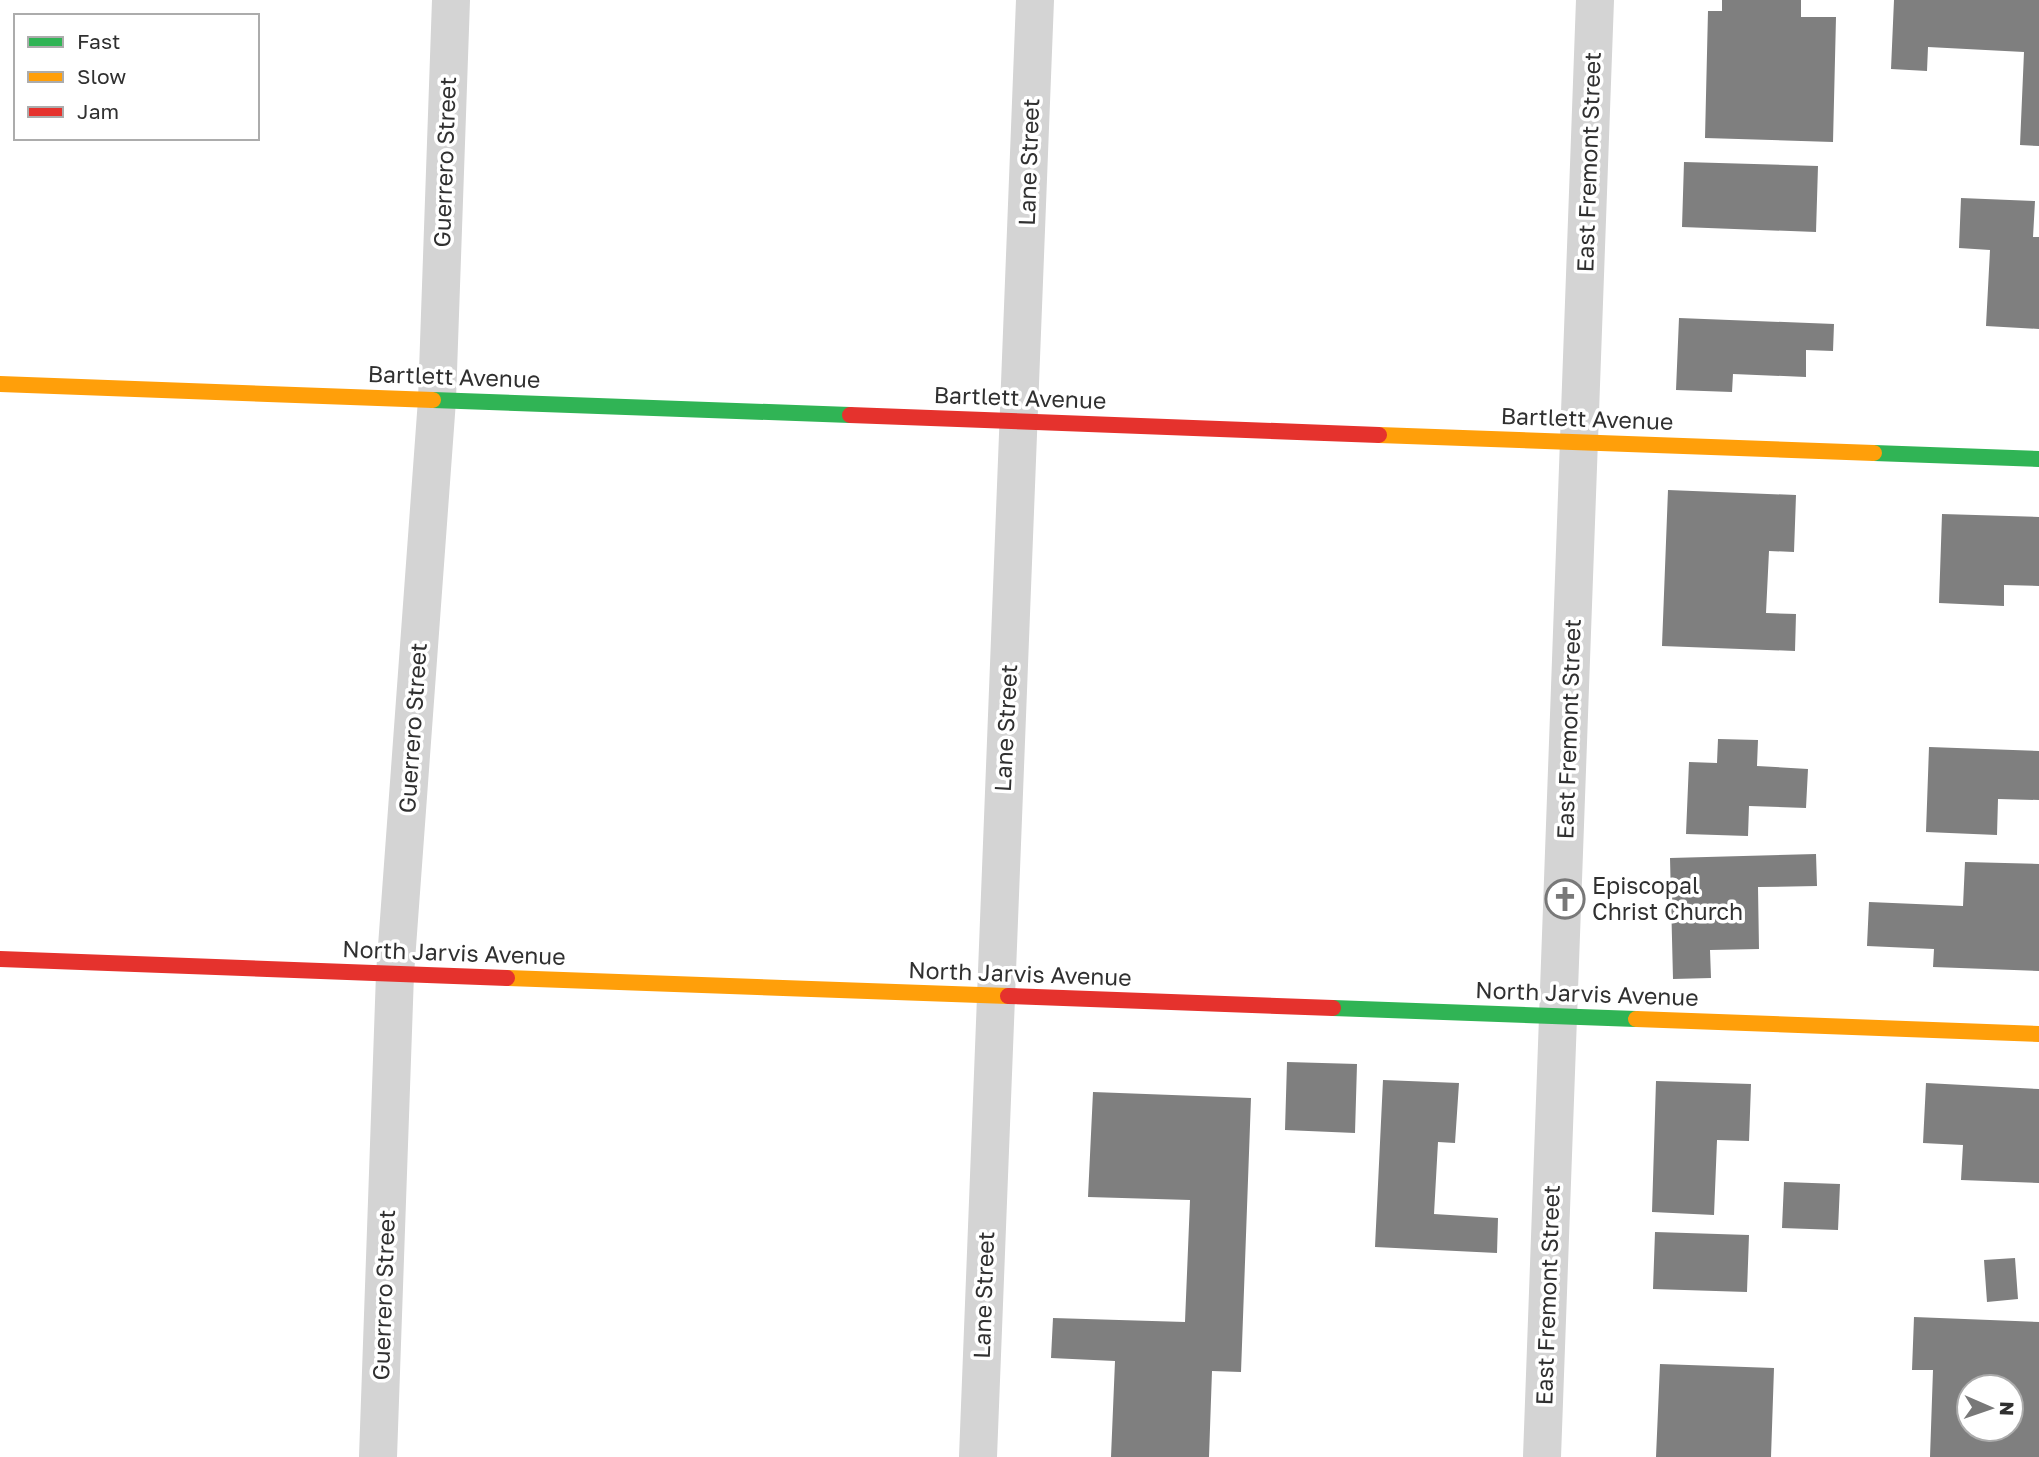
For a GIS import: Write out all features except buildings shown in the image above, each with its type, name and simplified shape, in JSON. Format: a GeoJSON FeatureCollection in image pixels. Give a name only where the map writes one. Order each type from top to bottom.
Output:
{"type":"FeatureCollection","features":[{"type":"Feature","properties":{"kind":"street","name":"Guerrero Street"},"geometry":{"type":"LineString","coordinates":[[378,1457],[395,974],[437,400],[451,0]]}},
{"type":"Feature","properties":{"kind":"street","name":"Lane Street"},"geometry":{"type":"LineString","coordinates":[[978,1457],[1035,0]]}},
{"type":"Feature","properties":{"kind":"street","name":"East Fremont Street"},"geometry":{"type":"LineString","coordinates":[[1542,1457],[1595,0]]}},
{"type":"Feature","properties":{"kind":"street","name":"Bartlett Avenue"},"geometry":{"type":"LineString","coordinates":[[0,383],[2039,459]]}},
{"type":"Feature","properties":{"kind":"street","name":"North Jarvis Avenue"},"geometry":{"type":"LineString","coordinates":[[0,959],[2039,1034]]}},
{"type":"Feature","properties":{"kind":"traffic: fast"},"geometry":{"type":"LineString","coordinates":[[433,400],[850,415]]}},
{"type":"Feature","properties":{"kind":"traffic: fast"},"geometry":{"type":"LineString","coordinates":[[1874,453],[2039,459]]}},
{"type":"Feature","properties":{"kind":"traffic: fast"},"geometry":{"type":"LineString","coordinates":[[1333,1008],[1636,1019]]}},
{"type":"Feature","properties":{"kind":"traffic: slow"},"geometry":{"type":"LineString","coordinates":[[0,384],[433,400]]}},
{"type":"Feature","properties":{"kind":"traffic: slow"},"geometry":{"type":"LineString","coordinates":[[1379,435],[1874,453]]}},
{"type":"Feature","properties":{"kind":"traffic: slow"},"geometry":{"type":"LineString","coordinates":[[507,978],[1008,996]]}},
{"type":"Feature","properties":{"kind":"traffic: slow"},"geometry":{"type":"LineString","coordinates":[[1636,1019],[2039,1034]]}},
{"type":"Feature","properties":{"kind":"traffic: jam"},"geometry":{"type":"LineString","coordinates":[[850,415],[1379,435]]}},
{"type":"Feature","properties":{"kind":"traffic: jam"},"geometry":{"type":"LineString","coordinates":[[0,959],[507,978]]}},
{"type":"Feature","properties":{"kind":"traffic: jam"},"geometry":{"type":"LineString","coordinates":[[1008,996],[1333,1008]]}},
{"type":"Feature","properties":{"kind":"place","name":"Episcopal Christ Church"},"geometry":{"type":"Point","coordinates":[1565,899]}}]}
